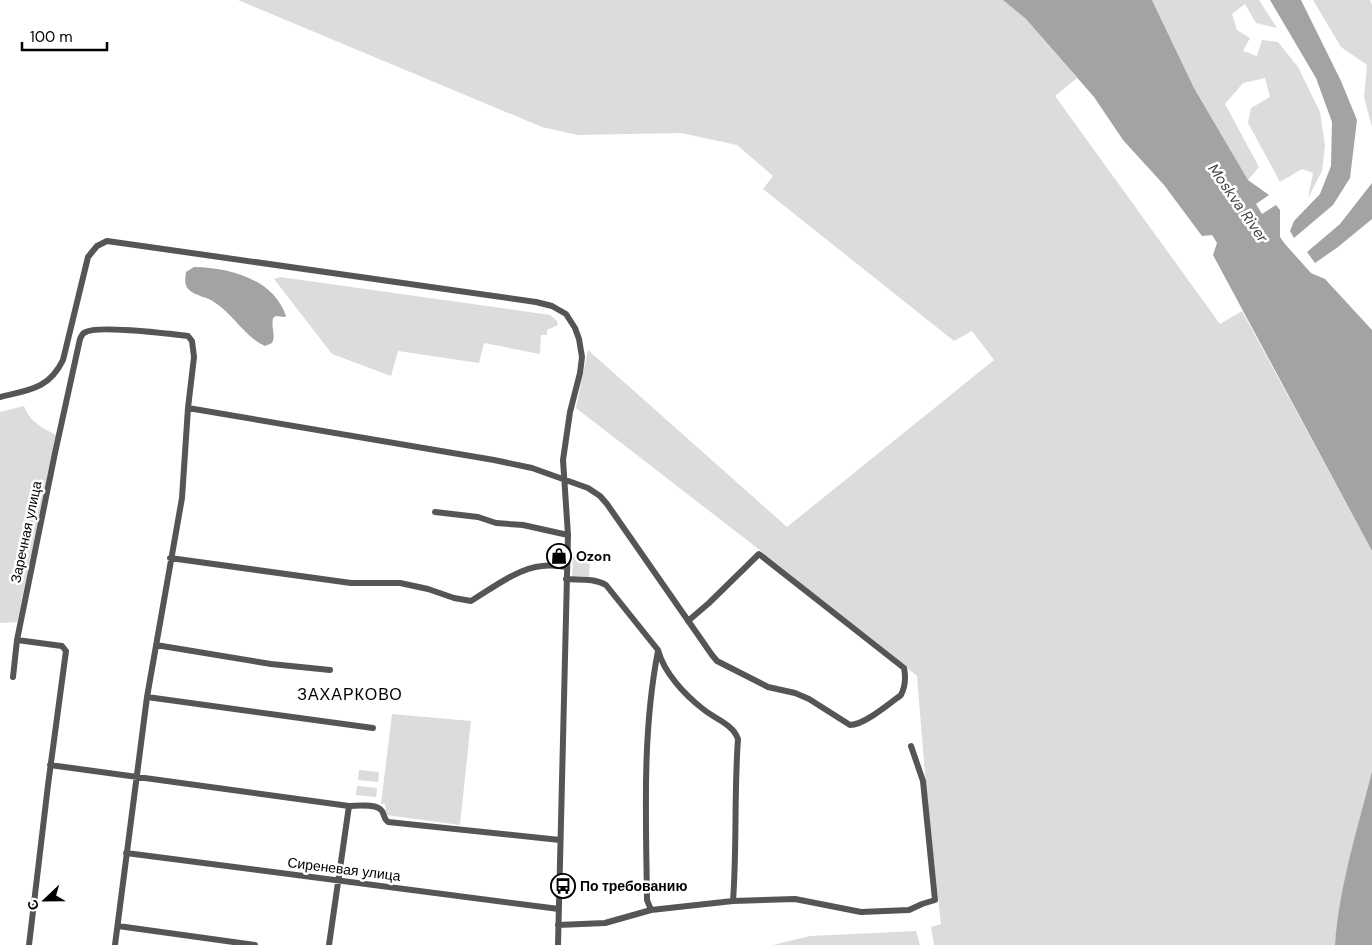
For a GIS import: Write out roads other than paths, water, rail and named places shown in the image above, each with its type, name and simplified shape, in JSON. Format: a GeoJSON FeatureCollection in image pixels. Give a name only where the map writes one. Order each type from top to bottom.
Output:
{"type":"FeatureCollection","features":[{"type":"Feature","properties":{"kind":"street"},"geometry":{"type":"LineString","coordinates":[[0,397],[37,387],[46,383],[57,374],[63,360],[88,257],[97,246],[108,241],[536,302],[552,306],[566,314],[575,328],[582,357],[570,412],[563,460],[568,535],[558,945]]}},
{"type":"Feature","properties":{"kind":"street","name":"Заречная улица"},"geometry":{"type":"LineString","coordinates":[[17,640],[57,444],[80,339],[83,333],[89,330],[115,329],[188,336],[192,341],[194,357],[188,408]]}},
{"type":"Feature","properties":{"kind":"street"},"geometry":{"type":"LineString","coordinates":[[115,945],[147,697],[182,498],[188,408],[494,460],[532,468],[588,488],[600,496],[688,621],[717,661],[768,687],[796,693],[809,699],[850,725],[870,717],[901,695],[904,690],[906,676],[904,668],[759,554],[710,603],[688,621]]}},
{"type":"Feature","properties":{"kind":"street"},"geometry":{"type":"LineString","coordinates":[[435,512],[478,517],[496,523],[523,525],[568,535]]}},
{"type":"Feature","properties":{"kind":"street"},"geometry":{"type":"LineString","coordinates":[[170,558],[352,583],[400,583],[428,588],[471,602],[502,580],[534,567],[566,567]]}},
{"type":"Feature","properties":{"kind":"street"},"geometry":{"type":"LineString","coordinates":[[566,580],[589,580],[600,582],[606,586],[658,650],[661,660],[690,698],[702,709],[732,728],[738,739],[735,783],[736,825],[733,901]]}},
{"type":"Feature","properties":{"kind":"street"},"geometry":{"type":"LineString","coordinates":[[13,677],[17,640],[62,646],[66,651],[50,765],[29,945]]}},
{"type":"Feature","properties":{"kind":"street"},"geometry":{"type":"LineString","coordinates":[[156,645],[271,664],[330,670]]}},
{"type":"Feature","properties":{"kind":"street"},"geometry":{"type":"LineString","coordinates":[[650,910],[647,900],[645,806],[648,738],[658,650]]}},
{"type":"Feature","properties":{"kind":"street"},"geometry":{"type":"LineString","coordinates":[[147,697],[373,728]]}},
{"type":"Feature","properties":{"kind":"street"},"geometry":{"type":"LineString","coordinates":[[558,925],[605,923],[650,910],[733,901],[795,899],[861,912],[910,910],[935,900],[923,781],[910,746]]}},
{"type":"Feature","properties":{"kind":"street"},"geometry":{"type":"LineString","coordinates":[[50,765],[348,806],[377,807],[382,810],[388,822],[560,840]]}},
{"type":"Feature","properties":{"kind":"street"},"geometry":{"type":"LineString","coordinates":[[329,945],[348,806]]}},
{"type":"Feature","properties":{"kind":"street","name":"Сиреневая улица"},"geometry":{"type":"LineString","coordinates":[[126,853],[559,909]]}},
{"type":"Feature","properties":{"kind":"street"},"geometry":{"type":"LineString","coordinates":[[118,926],[255,945]]}},
{"type":"Feature","properties":{"kind":"water","name":"Moskva River"},"geometry":{"type":"Polygon","coordinates":[[[1003,0],[1152,0],[1194,88],[1248,180],[1269,195],[1256,204],[1262,214],[1276,205],[1280,210],[1280,237],[1285,244],[1311,273],[1325,279],[1372,330],[1372,551],[1213,255],[1217,243],[1212,235],[1202,236],[1164,185],[1123,140],[1094,97],[1026,19],[1003,0]]]}},
{"type":"Feature","properties":{"kind":"water"},"geometry":{"type":"Polygon","coordinates":[[[1270,0],[1301,0],[1341,81],[1357,120],[1350,178],[1333,205],[1294,238],[1290,231],[1294,221],[1320,194],[1331,166],[1332,122],[1316,78],[1270,0]]]}},
{"type":"Feature","properties":{"kind":"water"},"geometry":{"type":"Polygon","coordinates":[[[1372,183],[1372,219],[1315,263],[1307,252],[1340,224],[1372,183]]]}},
{"type":"Feature","properties":{"kind":"water"},"geometry":{"type":"Polygon","coordinates":[[[194,267],[235,273],[260,284],[271,292],[280,303],[286,316],[276,316],[273,318],[274,338],[272,343],[265,346],[258,342],[221,307],[189,290],[185,279],[186,272],[194,267]]]}},
{"type":"Feature","properties":{"kind":"water"},"geometry":{"type":"Polygon","coordinates":[[[1372,771],[1372,945],[1335,945],[1340,901],[1372,771]]]}},
{"type":"Feature","properties":{"kind":"place","name":"Ozon"},"geometry":{"type":"Point","coordinates":[559,556]}},
{"type":"Feature","properties":{"kind":"place","name":"По требованию"},"geometry":{"type":"Point","coordinates":[563,886]}},
{"type":"Feature","properties":{"kind":"district","name":"ЗАХАРКОВО"},"geometry":{"type":"Point","coordinates":[350,694]}}]}
